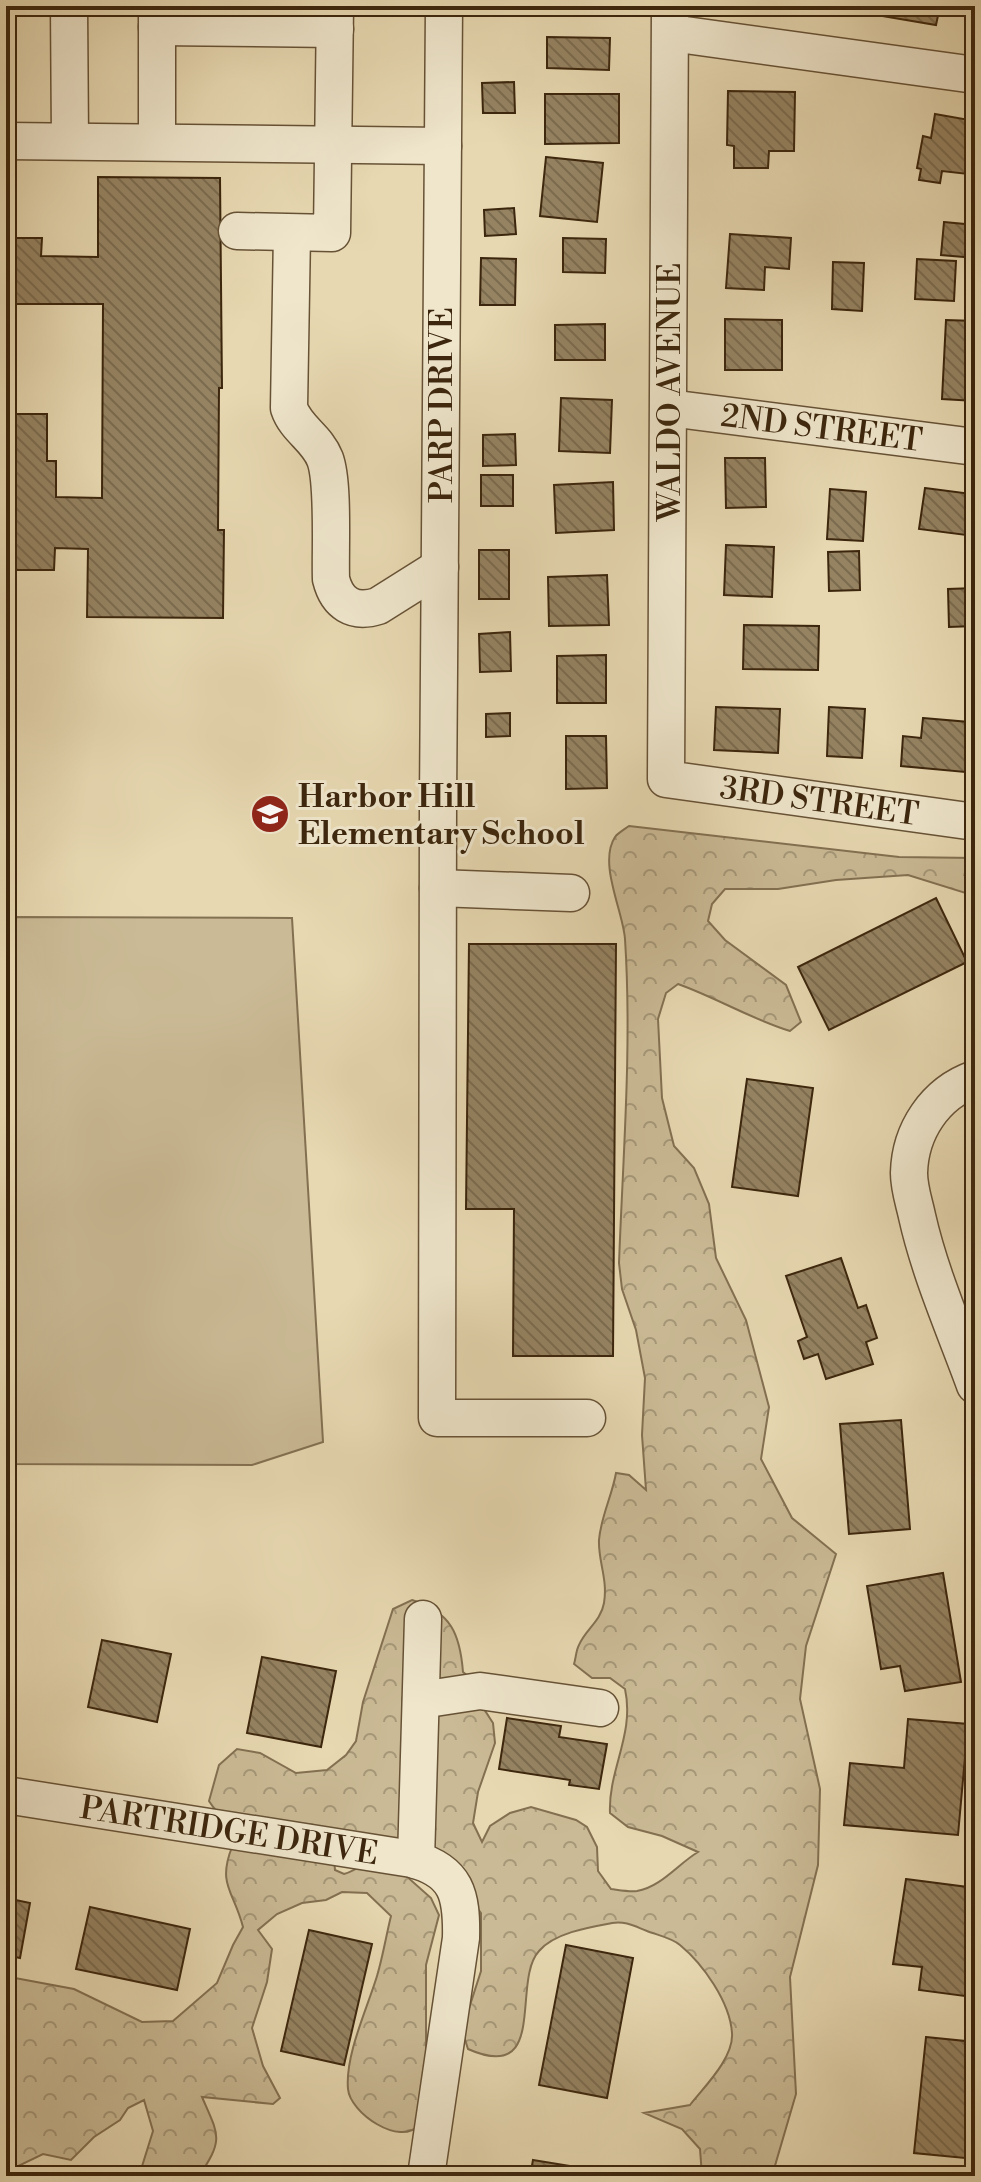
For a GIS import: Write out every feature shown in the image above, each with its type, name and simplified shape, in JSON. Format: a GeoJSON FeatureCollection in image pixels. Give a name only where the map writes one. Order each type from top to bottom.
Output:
{"type":"FeatureCollection","features":[{"type":"Feature","properties":{"kind":"street"},"geometry":{"type":"LineString","coordinates":[[69,6],[70,141]]}},
{"type":"Feature","properties":{"kind":"street","name":"PARP DRIVE"},"geometry":{"type":"LineString","coordinates":[[444,6],[437,1418],[587,1418]]}},
{"type":"Feature","properties":{"kind":"street"},"geometry":{"type":"LineString","coordinates":[[157,142],[157,17],[335,18],[332,233],[237,231]]}},
{"type":"Feature","properties":{"kind":"street"},"geometry":{"type":"LineString","coordinates":[[670,19],[975,75]]}},
{"type":"Feature","properties":{"kind":"street","name":"WALDO AVENUE"},"geometry":{"type":"LineString","coordinates":[[666,779],[670,19]]}},
{"type":"Feature","properties":{"kind":"street"},"geometry":{"type":"LineString","coordinates":[[6,141],[443,146]]}},
{"type":"Feature","properties":{"kind":"street"},"geometry":{"type":"LineString","coordinates":[[292,233],[289,408],[292,417],[312,438],[326,462],[331,579],[335,594],[346,605],[369,609],[440,567]]}},
{"type":"Feature","properties":{"kind":"street","name":"2ND STREET"},"geometry":{"type":"LineString","coordinates":[[669,408],[975,447]]}},
{"type":"Feature","properties":{"kind":"street","name":"3RD STREET"},"geometry":{"type":"LineString","coordinates":[[666,779],[975,822]]}},
{"type":"Feature","properties":{"kind":"street"},"geometry":{"type":"LineString","coordinates":[[438,888],[571,893]]}},
{"type":"Feature","properties":{"kind":"street"},"geometry":{"type":"LineString","coordinates":[[975,1079],[947,1092],[926,1116],[916,1134],[909,1172],[923,1241],[975,1385]]}},
{"type":"Feature","properties":{"kind":"street"},"geometry":{"type":"LineString","coordinates":[[423,1619],[421,1700],[432,1868],[459,1905],[461,1938],[426,2176]]}},
{"type":"Feature","properties":{"kind":"street"},"geometry":{"type":"LineString","coordinates":[[421,1700],[480,1691],[600,1708]]}},
{"type":"Feature","properties":{"kind":"street","name":"PARTRIDGE DRIVE"},"geometry":{"type":"LineString","coordinates":[[6,1795],[432,1868]]}},
{"type":"Feature","properties":{"kind":"green space"},"geometry":{"type":"Polygon","coordinates":[[[629,826],[899,857],[975,858],[975,896],[908,875],[836,880],[778,889],[725,889],[712,904],[708,921],[725,940],[786,985],[801,1022],[790,1031],[678,984],[666,993],[658,1019],[662,1098],[674,1146],[694,1168],[709,1204],[716,1258],[746,1320],[769,1407],[761,1459],[792,1518],[836,1554],[806,1646],[800,1699],[820,1789],[818,1865],[790,1977],[796,2094],[774,2169],[770,2176],[702,2176],[700,2149],[682,2129],[644,2113],[690,2105],[717,2072],[731,2043],[730,2021],[721,1997],[698,1962],[680,1945],[622,1923],[563,1935],[539,1951],[531,1965],[519,2042],[509,2053],[493,2056],[468,2049],[462,2030],[481,1971],[481,1913],[467,1894],[451,1893],[435,1876],[425,1858],[381,1838],[359,1842],[341,1851],[334,1859],[335,1870],[344,1874],[350,1872],[383,1853],[398,1861],[405,1875],[431,1898],[439,1915],[426,1965],[426,2108],[419,2125],[411,2131],[400,2132],[377,2124],[357,2108],[348,2089],[350,2062],[379,1968],[391,1916],[367,1893],[342,1892],[326,1900],[302,1903],[277,1914],[258,1930],[272,1949],[267,1982],[252,2028],[263,2066],[280,2098],[273,2104],[202,2097],[216,2137],[212,2154],[199,2176],[139,2176],[153,2131],[144,2100],[128,2108],[120,2120],[94,2137],[71,2160],[43,2154],[6,2172],[6,1979],[74,1989],[142,2022],[173,2021],[217,1983],[243,1927],[228,1888],[226,1870],[232,1847],[266,1845],[225,1824],[209,1801],[219,1765],[237,1749],[260,1753],[296,1773],[327,1770],[346,1755],[356,1741],[363,1702],[393,1609],[412,1600],[436,1611],[451,1626],[459,1646],[463,1672],[479,1685],[484,1709],[493,1723],[495,1743],[478,1792],[473,1823],[482,1842],[490,1826],[510,1813],[531,1807],[576,1820],[587,1827],[597,1847],[598,1871],[611,1889],[631,1891],[654,1885],[698,1852],[662,1836],[628,1827],[610,1813],[610,1797],[627,1721],[625,1689],[610,1678],[592,1678],[574,1664],[578,1647],[600,1615],[604,1603],[599,1540],[616,1473],[629,1475],[646,1490],[642,1435],[645,1378],[636,1330],[622,1289],[619,1263],[628,1020],[625,939],[609,860],[615,837],[629,826]]]}},
{"type":"Feature","properties":{"kind":"green space"},"geometry":{"type":"Polygon","coordinates":[[[6,917],[292,918],[323,1442],[252,1465],[6,1464],[6,917]]]}},
{"type":"Feature","properties":{"kind":"building"},"geometry":{"type":"Polygon","coordinates":[[[884,6],[940,6],[936,25],[882,16],[884,6]]]}},
{"type":"Feature","properties":{"kind":"building"},"geometry":{"type":"Polygon","coordinates":[[[547,37],[610,38],[609,70],[547,68],[547,37]]]}},
{"type":"Feature","properties":{"kind":"building"},"geometry":{"type":"Polygon","coordinates":[[[514,82],[515,113],[483,113],[482,83],[514,82]]]}},
{"type":"Feature","properties":{"kind":"building"},"geometry":{"type":"Polygon","coordinates":[[[728,91],[795,92],[794,151],[769,151],[768,168],[734,168],[734,146],[727,145],[728,91]]]}},
{"type":"Feature","properties":{"kind":"building"},"geometry":{"type":"Polygon","coordinates":[[[545,94],[619,94],[619,143],[545,144],[545,94]]]}},
{"type":"Feature","properties":{"kind":"building"},"geometry":{"type":"Polygon","coordinates":[[[935,114],[975,121],[968,174],[942,171],[940,183],[919,180],[921,169],[917,168],[923,136],[931,138],[935,114]]]}},
{"type":"Feature","properties":{"kind":"building"},"geometry":{"type":"Polygon","coordinates":[[[546,157],[603,163],[597,222],[540,216],[546,157]]]}},
{"type":"Feature","properties":{"kind":"building"},"geometry":{"type":"Polygon","coordinates":[[[98,177],[220,178],[222,388],[219,388],[218,530],[224,530],[223,618],[87,617],[88,549],[55,548],[54,570],[6,570],[6,414],[47,414],[47,461],[56,461],[56,497],[102,498],[103,304],[6,304],[6,256],[12,257],[12,238],[42,238],[41,256],[98,257],[98,177]]]}},
{"type":"Feature","properties":{"kind":"building"},"geometry":{"type":"Polygon","coordinates":[[[514,208],[516,234],[485,236],[484,210],[514,208]]]}},
{"type":"Feature","properties":{"kind":"building"},"geometry":{"type":"Polygon","coordinates":[[[944,222],[975,225],[975,258],[941,255],[944,222]]]}},
{"type":"Feature","properties":{"kind":"building"},"geometry":{"type":"Polygon","coordinates":[[[730,234],[791,238],[789,269],[765,267],[764,290],[726,288],[730,234]]]}},
{"type":"Feature","properties":{"kind":"building"},"geometry":{"type":"Polygon","coordinates":[[[563,238],[606,239],[605,273],[563,272],[563,238]]]}},
{"type":"Feature","properties":{"kind":"building"},"geometry":{"type":"Polygon","coordinates":[[[481,258],[516,259],[515,305],[480,305],[481,258]]]}},
{"type":"Feature","properties":{"kind":"building"},"geometry":{"type":"Polygon","coordinates":[[[917,259],[956,261],[954,301],[915,299],[917,259]]]}},
{"type":"Feature","properties":{"kind":"building"},"geometry":{"type":"Polygon","coordinates":[[[833,262],[864,263],[862,311],[832,309],[833,262]]]}},
{"type":"Feature","properties":{"kind":"building"},"geometry":{"type":"Polygon","coordinates":[[[725,319],[782,320],[782,370],[725,370],[725,319]]]}},
{"type":"Feature","properties":{"kind":"building"},"geometry":{"type":"Polygon","coordinates":[[[946,320],[975,321],[975,401],[942,399],[946,320]]]}},
{"type":"Feature","properties":{"kind":"building"},"geometry":{"type":"Polygon","coordinates":[[[605,324],[605,360],[555,360],[555,325],[605,324]]]}},
{"type":"Feature","properties":{"kind":"building"},"geometry":{"type":"Polygon","coordinates":[[[561,398],[612,400],[610,453],[559,451],[561,398]]]}},
{"type":"Feature","properties":{"kind":"building"},"geometry":{"type":"Polygon","coordinates":[[[515,434],[516,465],[483,466],[483,435],[515,434]]]}},
{"type":"Feature","properties":{"kind":"building"},"geometry":{"type":"Polygon","coordinates":[[[725,458],[765,458],[766,507],[726,508],[725,458]]]}},
{"type":"Feature","properties":{"kind":"building"},"geometry":{"type":"Polygon","coordinates":[[[481,475],[513,475],[513,506],[481,506],[481,475]]]}},
{"type":"Feature","properties":{"kind":"building"},"geometry":{"type":"Polygon","coordinates":[[[613,482],[614,530],[556,533],[554,485],[613,482]]]}},
{"type":"Feature","properties":{"kind":"building"},"geometry":{"type":"Polygon","coordinates":[[[925,488],[972,494],[966,535],[919,529],[925,488]]]}},
{"type":"Feature","properties":{"kind":"building"},"geometry":{"type":"Polygon","coordinates":[[[830,489],[866,492],[863,541],[827,539],[830,489]]]}},
{"type":"Feature","properties":{"kind":"building"},"geometry":{"type":"Polygon","coordinates":[[[726,545],[774,547],[772,597],[724,595],[726,545]]]}},
{"type":"Feature","properties":{"kind":"building"},"geometry":{"type":"Polygon","coordinates":[[[479,550],[509,550],[509,599],[479,599],[479,550]]]}},
{"type":"Feature","properties":{"kind":"building"},"geometry":{"type":"Polygon","coordinates":[[[859,551],[860,590],[829,591],[828,552],[859,551]]]}},
{"type":"Feature","properties":{"kind":"building"},"geometry":{"type":"Polygon","coordinates":[[[607,575],[609,625],[549,626],[548,577],[607,575]]]}},
{"type":"Feature","properties":{"kind":"building"},"geometry":{"type":"Polygon","coordinates":[[[975,588],[975,626],[949,627],[948,589],[975,588]]]}},
{"type":"Feature","properties":{"kind":"building"},"geometry":{"type":"Polygon","coordinates":[[[744,625],[819,626],[818,670],[743,669],[744,625]]]}},
{"type":"Feature","properties":{"kind":"building"},"geometry":{"type":"Polygon","coordinates":[[[510,632],[511,671],[480,672],[479,634],[510,632]]]}},
{"type":"Feature","properties":{"kind":"building"},"geometry":{"type":"Polygon","coordinates":[[[606,655],[606,703],[557,703],[557,656],[606,655]]]}},
{"type":"Feature","properties":{"kind":"building"},"geometry":{"type":"Polygon","coordinates":[[[716,707],[780,709],[778,753],[714,750],[716,707]]]}},
{"type":"Feature","properties":{"kind":"building"},"geometry":{"type":"Polygon","coordinates":[[[829,707],[865,709],[862,758],[827,756],[829,707]]]}},
{"type":"Feature","properties":{"kind":"building"},"geometry":{"type":"Polygon","coordinates":[[[510,713],[510,736],[486,737],[486,714],[510,713]]]}},
{"type":"Feature","properties":{"kind":"building"},"geometry":{"type":"Polygon","coordinates":[[[923,718],[969,722],[965,772],[901,766],[903,736],[921,738],[923,718]]]}},
{"type":"Feature","properties":{"kind":"building"},"geometry":{"type":"Polygon","coordinates":[[[566,736],[606,736],[607,788],[566,789],[566,736]]]}},
{"type":"Feature","properties":{"kind":"building"},"geometry":{"type":"Polygon","coordinates":[[[936,898],[967,962],[829,1030],[798,967],[936,898]]]}},
{"type":"Feature","properties":{"kind":"building"},"geometry":{"type":"Polygon","coordinates":[[[469,944],[616,944],[613,1356],[513,1356],[514,1209],[466,1209],[469,944]]]}},
{"type":"Feature","properties":{"kind":"building"},"geometry":{"type":"Polygon","coordinates":[[[747,1079],[813,1088],[798,1196],[732,1187],[747,1079]]]}},
{"type":"Feature","properties":{"kind":"building"},"geometry":{"type":"Polygon","coordinates":[[[841,1258],[858,1308],[866,1305],[877,1338],[866,1342],[873,1364],[826,1379],[818,1354],[804,1359],[798,1341],[807,1337],[786,1276],[841,1258]]]}},
{"type":"Feature","properties":{"kind":"building"},"geometry":{"type":"Polygon","coordinates":[[[901,1420],[910,1529],[849,1534],[840,1424],[901,1420]]]}},
{"type":"Feature","properties":{"kind":"building"},"geometry":{"type":"Polygon","coordinates":[[[943,1573],[961,1682],[905,1691],[900,1666],[881,1669],[867,1586],[943,1573]]]}},
{"type":"Feature","properties":{"kind":"building"},"geometry":{"type":"Polygon","coordinates":[[[102,1640],[171,1654],[157,1722],[88,1707],[102,1640]]]}},
{"type":"Feature","properties":{"kind":"building"},"geometry":{"type":"Polygon","coordinates":[[[262,1657],[336,1671],[321,1747],[247,1733],[262,1657]]]}},
{"type":"Feature","properties":{"kind":"building"},"geometry":{"type":"Polygon","coordinates":[[[507,1718],[561,1726],[559,1737],[607,1744],[599,1789],[569,1785],[570,1780],[499,1769],[507,1718]]]}},
{"type":"Feature","properties":{"kind":"building"},"geometry":{"type":"Polygon","coordinates":[[[908,1719],[968,1724],[958,1835],[844,1825],[850,1763],[904,1768],[908,1719]]]}},
{"type":"Feature","properties":{"kind":"building"},"geometry":{"type":"Polygon","coordinates":[[[906,1879],[975,1888],[972,1997],[919,1990],[922,1967],[893,1964],[906,1879]]]}},
{"type":"Feature","properties":{"kind":"building"},"geometry":{"type":"Polygon","coordinates":[[[6,1898],[30,1903],[20,1958],[6,1955],[6,1898]]]}},
{"type":"Feature","properties":{"kind":"building"},"geometry":{"type":"Polygon","coordinates":[[[90,1907],[190,1929],[177,1990],[76,1969],[90,1907]]]}},
{"type":"Feature","properties":{"kind":"building"},"geometry":{"type":"Polygon","coordinates":[[[309,1930],[372,1944],[344,2065],[281,2051],[309,1930]]]}},
{"type":"Feature","properties":{"kind":"building"},"geometry":{"type":"Polygon","coordinates":[[[566,1945],[633,1958],[607,2098],[539,2085],[566,1945]]]}},
{"type":"Feature","properties":{"kind":"building"},"geometry":{"type":"Polygon","coordinates":[[[926,2037],[975,2042],[975,2159],[914,2153],[926,2037]]]}},
{"type":"Feature","properties":{"kind":"building"},"geometry":{"type":"Polygon","coordinates":[[[533,2160],[601,2171],[600,2176],[530,2176],[533,2160]]]}},
{"type":"Feature","properties":{"kind":"place","name":"Harbor Hill Elementary School"},"geometry":{"type":"Point","coordinates":[270,814]}}]}
